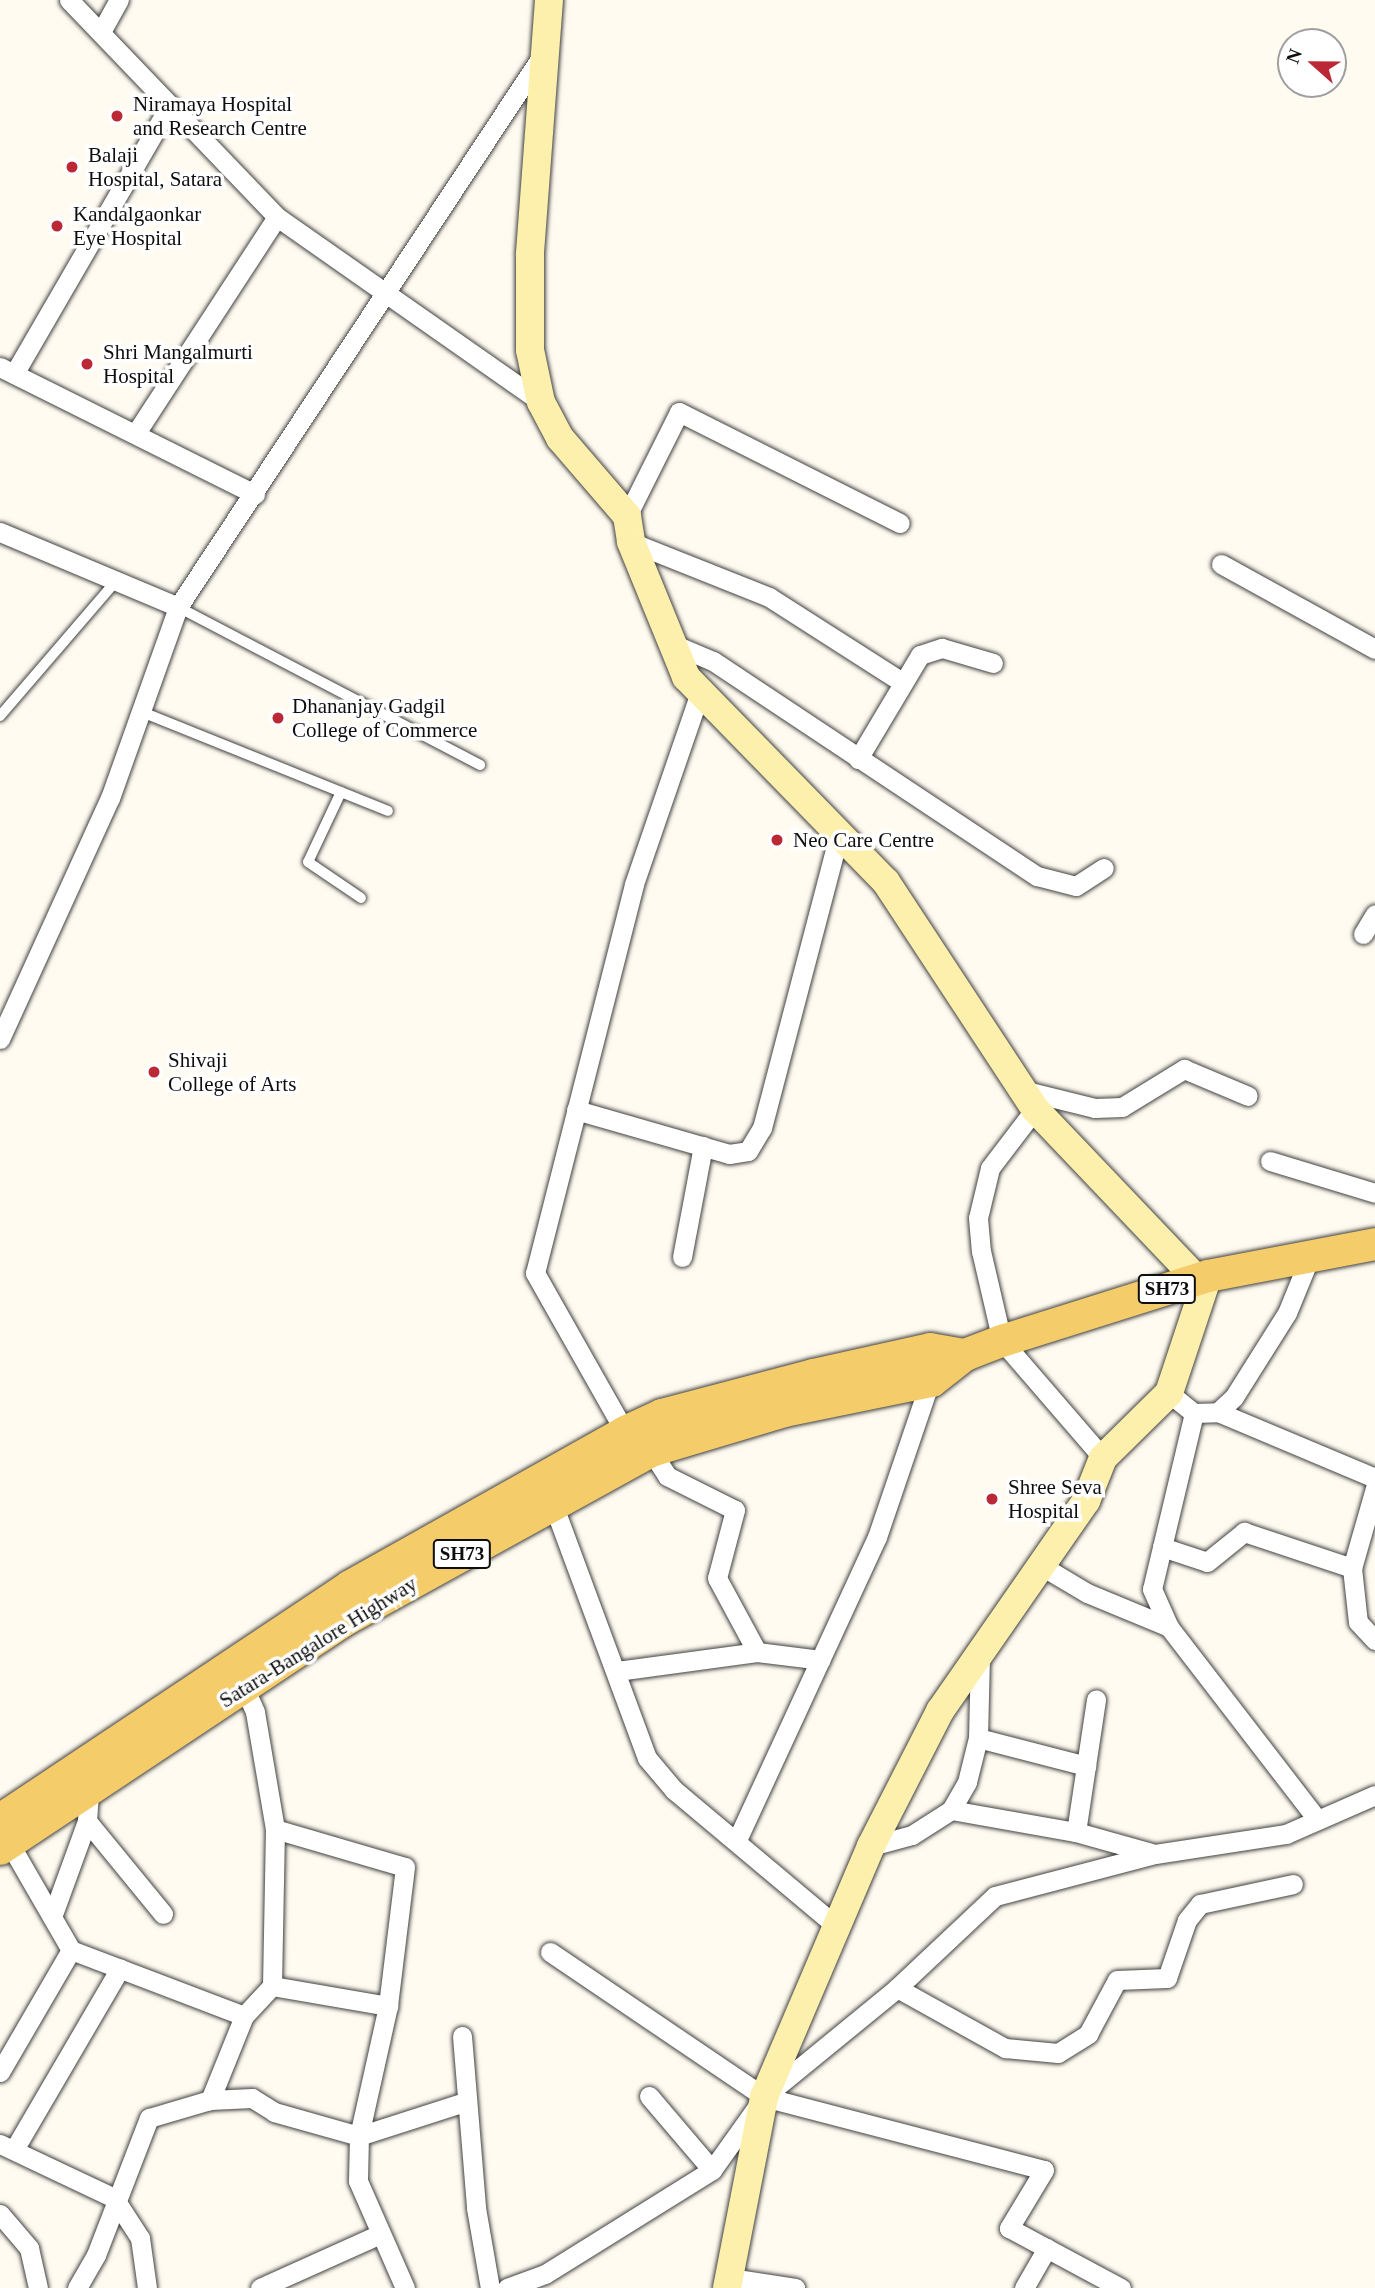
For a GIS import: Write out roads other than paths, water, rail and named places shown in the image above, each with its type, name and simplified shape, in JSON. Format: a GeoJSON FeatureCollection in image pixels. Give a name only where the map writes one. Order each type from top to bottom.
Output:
{"type":"FeatureCollection","features":[{"type":"Feature","properties":{"kind":"main road","name":"Satara-Bangalore Highway"},"geometry":{"type":"LineString","coordinates":[[2,1835],[88,1807],[243,1687],[343,1621],[651,1451],[784,1410],[932,1381],[965,1355],[1202,1278],[1375,1244]]}},
{"type":"Feature","properties":{"kind":"main road","name":"Satara-Bangalore Highway"},"geometry":{"type":"LineString","coordinates":[[2,1835],[349,1587],[625,1432],[701,1403],[930,1349],[965,1355]]}},
{"type":"Feature","properties":{"kind":"street"},"geometry":{"type":"LineString","coordinates":[[69,0],[277,217],[541,402]]}},
{"type":"Feature","properties":{"kind":"street"},"geometry":{"type":"LineString","coordinates":[[101,32],[119,0]]}},
{"type":"Feature","properties":{"kind":"street"},"geometry":{"type":"LineString","coordinates":[[549,0],[530,255],[530,350],[541,402],[560,438],[629,529],[675,645],[700,692],[886,881],[1028,1099],[1202,1278],[1169,1393],[1103,1458],[1086,1501],[1040,1565],[981,1657],[940,1711],[871,1846],[835,1924],[764,2097],[729,2283],[795,2288]]}},
{"type":"Feature","properties":{"kind":"street"},"geometry":{"type":"LineString","coordinates":[[0,1039],[110,798],[177,607],[255,494],[546,51]]}},
{"type":"Feature","properties":{"kind":"street"},"geometry":{"type":"LineString","coordinates":[[170,104],[7,371],[255,494]]}},
{"type":"Feature","properties":{"kind":"street"},"geometry":{"type":"LineString","coordinates":[[136,433],[277,217]]}},
{"type":"Feature","properties":{"kind":"street"},"geometry":{"type":"LineString","coordinates":[[629,529],[679,412],[900,523]]}},
{"type":"Feature","properties":{"kind":"street"},"geometry":{"type":"LineString","coordinates":[[629,529],[769,597],[902,682]]}},
{"type":"Feature","properties":{"kind":"street"},"geometry":{"type":"LineString","coordinates":[[0,532],[177,607]]}},
{"type":"Feature","properties":{"kind":"street"},"geometry":{"type":"LineString","coordinates":[[1221,564],[1375,649]]}},
{"type":"Feature","properties":{"kind":"street"},"geometry":{"type":"LineString","coordinates":[[675,645],[713,661],[1037,876],[1076,886],[1104,868]]}},
{"type":"Feature","properties":{"kind":"street"},"geometry":{"type":"LineString","coordinates":[[858,759],[902,682],[930,648],[993,663]]}},
{"type":"Feature","properties":{"kind":"street"},"geometry":{"type":"LineString","coordinates":[[625,1432],[535,1273],[634,884],[700,692]]}},
{"type":"Feature","properties":{"kind":"street"},"geometry":{"type":"LineString","coordinates":[[576,1110],[704,1146],[739,1154],[748,1151],[762,1128],[839,835]]}},
{"type":"Feature","properties":{"kind":"street"},"geometry":{"type":"LineString","coordinates":[[1363,934],[1375,914]]}},
{"type":"Feature","properties":{"kind":"street"},"geometry":{"type":"LineString","coordinates":[[1028,1099],[1095,1108],[1122,1107],[1184,1069],[1248,1096]]}},
{"type":"Feature","properties":{"kind":"street"},"geometry":{"type":"LineString","coordinates":[[1028,1099],[990,1168],[978,1218],[1002,1341],[1103,1458]]}},
{"type":"Feature","properties":{"kind":"street"},"geometry":{"type":"LineString","coordinates":[[682,1257],[704,1146]]}},
{"type":"Feature","properties":{"kind":"street"},"geometry":{"type":"LineString","coordinates":[[1270,1161],[1375,1193]]}},
{"type":"Feature","properties":{"kind":"street"},"geometry":{"type":"LineString","coordinates":[[1218,1412],[1259,1363],[1309,1259]]}},
{"type":"Feature","properties":{"kind":"street"},"geometry":{"type":"LineString","coordinates":[[737,1840],[877,1537],[932,1381],[930,1349]]}},
{"type":"Feature","properties":{"kind":"street"},"geometry":{"type":"LineString","coordinates":[[1169,1393],[1194,1413],[1218,1412],[1375,1478]]}},
{"type":"Feature","properties":{"kind":"street"},"geometry":{"type":"LineString","coordinates":[[1194,1413],[1152,1589],[1169,1627],[1316,1818]]}},
{"type":"Feature","properties":{"kind":"street"},"geometry":{"type":"LineString","coordinates":[[651,1451],[667,1476],[735,1510],[717,1578],[757,1652]]}},
{"type":"Feature","properties":{"kind":"street"},"geometry":{"type":"LineString","coordinates":[[1375,1488],[1352,1568],[1358,1622],[1375,1640]]}},
{"type":"Feature","properties":{"kind":"street"},"geometry":{"type":"LineString","coordinates":[[553,1504],[647,1758],[674,1790],[835,1924]]}},
{"type":"Feature","properties":{"kind":"street"},"geometry":{"type":"LineString","coordinates":[[1162,1547],[1207,1562],[1244,1532],[1352,1568]]}},
{"type":"Feature","properties":{"kind":"street"},"geometry":{"type":"LineString","coordinates":[[1040,1565],[1087,1593],[1169,1627]]}},
{"type":"Feature","properties":{"kind":"street"},"geometry":{"type":"LineString","coordinates":[[617,1671],[757,1652],[821,1660]]}},
{"type":"Feature","properties":{"kind":"street"},"geometry":{"type":"LineString","coordinates":[[871,1846],[912,1835],[951,1810],[967,1782],[978,1738],[981,1657]]}},
{"type":"Feature","properties":{"kind":"street"},"geometry":{"type":"LineString","coordinates":[[210,2100],[244,2016],[272,1986],[275,1829],[255,1712],[243,1687]]}},
{"type":"Feature","properties":{"kind":"street"},"geometry":{"type":"LineString","coordinates":[[1076,1832],[1096,1699]]}},
{"type":"Feature","properties":{"kind":"street"},"geometry":{"type":"LineString","coordinates":[[978,1738],[1086,1766]]}},
{"type":"Feature","properties":{"kind":"street"},"geometry":{"type":"LineString","coordinates":[[507,2288],[548,2281],[712,2170],[764,2097],[897,1988],[995,1896],[1155,1854],[1286,1834],[1316,1818],[1375,1795]]}},
{"type":"Feature","properties":{"kind":"street"},"geometry":{"type":"LineString","coordinates":[[52,1917],[88,1807]]}},
{"type":"Feature","properties":{"kind":"street"},"geometry":{"type":"LineString","coordinates":[[88,1807],[163,1914]]}},
{"type":"Feature","properties":{"kind":"street"},"geometry":{"type":"LineString","coordinates":[[951,1810],[1076,1832],[1155,1854]]}},
{"type":"Feature","properties":{"kind":"street"},"geometry":{"type":"LineString","coordinates":[[275,1829],[405,1867],[388,2006],[359,2136],[358,2181],[405,2288]]}},
{"type":"Feature","properties":{"kind":"street"},"geometry":{"type":"LineString","coordinates":[[2,1835],[71,1950],[244,2016]]}},
{"type":"Feature","properties":{"kind":"street"},"geometry":{"type":"LineString","coordinates":[[897,1988],[1004,2048],[1058,2053],[1088,2034],[1117,1980],[1167,1978],[1187,1920],[1200,1904],[1293,1884]]}},
{"type":"Feature","properties":{"kind":"street"},"geometry":{"type":"LineString","coordinates":[[0,2073],[71,1950]]}},
{"type":"Feature","properties":{"kind":"street"},"geometry":{"type":"LineString","coordinates":[[550,1952],[764,2097],[1044,2170],[1009,2228],[1121,2288]]}},
{"type":"Feature","properties":{"kind":"street"},"geometry":{"type":"LineString","coordinates":[[120,1968],[7,2146],[114,2198],[140,2238],[147,2288]]}},
{"type":"Feature","properties":{"kind":"street"},"geometry":{"type":"LineString","coordinates":[[272,1986],[388,2006]]}},
{"type":"Feature","properties":{"kind":"street"},"geometry":{"type":"LineString","coordinates":[[462,2036],[465,2102],[491,2288]]}},
{"type":"Feature","properties":{"kind":"street"},"geometry":{"type":"LineString","coordinates":[[649,2096],[712,2170]]}},
{"type":"Feature","properties":{"kind":"street"},"geometry":{"type":"LineString","coordinates":[[77,2288],[96,2255],[114,2198],[149,2119],[210,2100],[252,2098],[274,2112],[359,2136],[465,2102]]}},
{"type":"Feature","properties":{"kind":"street"},"geometry":{"type":"LineString","coordinates":[[0,2214],[29,2248],[38,2288]]}},
{"type":"Feature","properties":{"kind":"street"},"geometry":{"type":"LineString","coordinates":[[260,2288],[380,2234]]}},
{"type":"Feature","properties":{"kind":"street"},"geometry":{"type":"LineString","coordinates":[[1024,2288],[1047,2248]]}},
{"type":"Feature","properties":{"kind":"lane"},"geometry":{"type":"LineString","coordinates":[[0,716],[116,581]]}},
{"type":"Feature","properties":{"kind":"lane"},"geometry":{"type":"LineString","coordinates":[[177,607],[213,631],[480,765]]}},
{"type":"Feature","properties":{"kind":"lane"},"geometry":{"type":"LineString","coordinates":[[142,712],[388,811]]}},
{"type":"Feature","properties":{"kind":"lane"},"geometry":{"type":"LineString","coordinates":[[341,792],[307,862],[361,898]]}},
{"type":"Feature","properties":{"kind":"place","name":"Niramaya Hospital and Research Centre"},"geometry":{"type":"Point","coordinates":[117,116]}},
{"type":"Feature","properties":{"kind":"place","name":"Balaji Hospital, Satara"},"geometry":{"type":"Point","coordinates":[72,167]}},
{"type":"Feature","properties":{"kind":"place","name":"Kandalgaonkar Eye Hospital"},"geometry":{"type":"Point","coordinates":[57,226]}},
{"type":"Feature","properties":{"kind":"place","name":"Shri Mangalmurti Hospital"},"geometry":{"type":"Point","coordinates":[87,364]}},
{"type":"Feature","properties":{"kind":"place","name":"Dhananjay Gadgil College of Commerce"},"geometry":{"type":"Point","coordinates":[278,718]}},
{"type":"Feature","properties":{"kind":"place","name":"Neo Care Centre"},"geometry":{"type":"Point","coordinates":[777,840]}},
{"type":"Feature","properties":{"kind":"place","name":"Shivaji College of Arts"},"geometry":{"type":"Point","coordinates":[154,1072]}},
{"type":"Feature","properties":{"kind":"place","name":"Shree Seva Hospital"},"geometry":{"type":"Point","coordinates":[992,1499]}}]}
